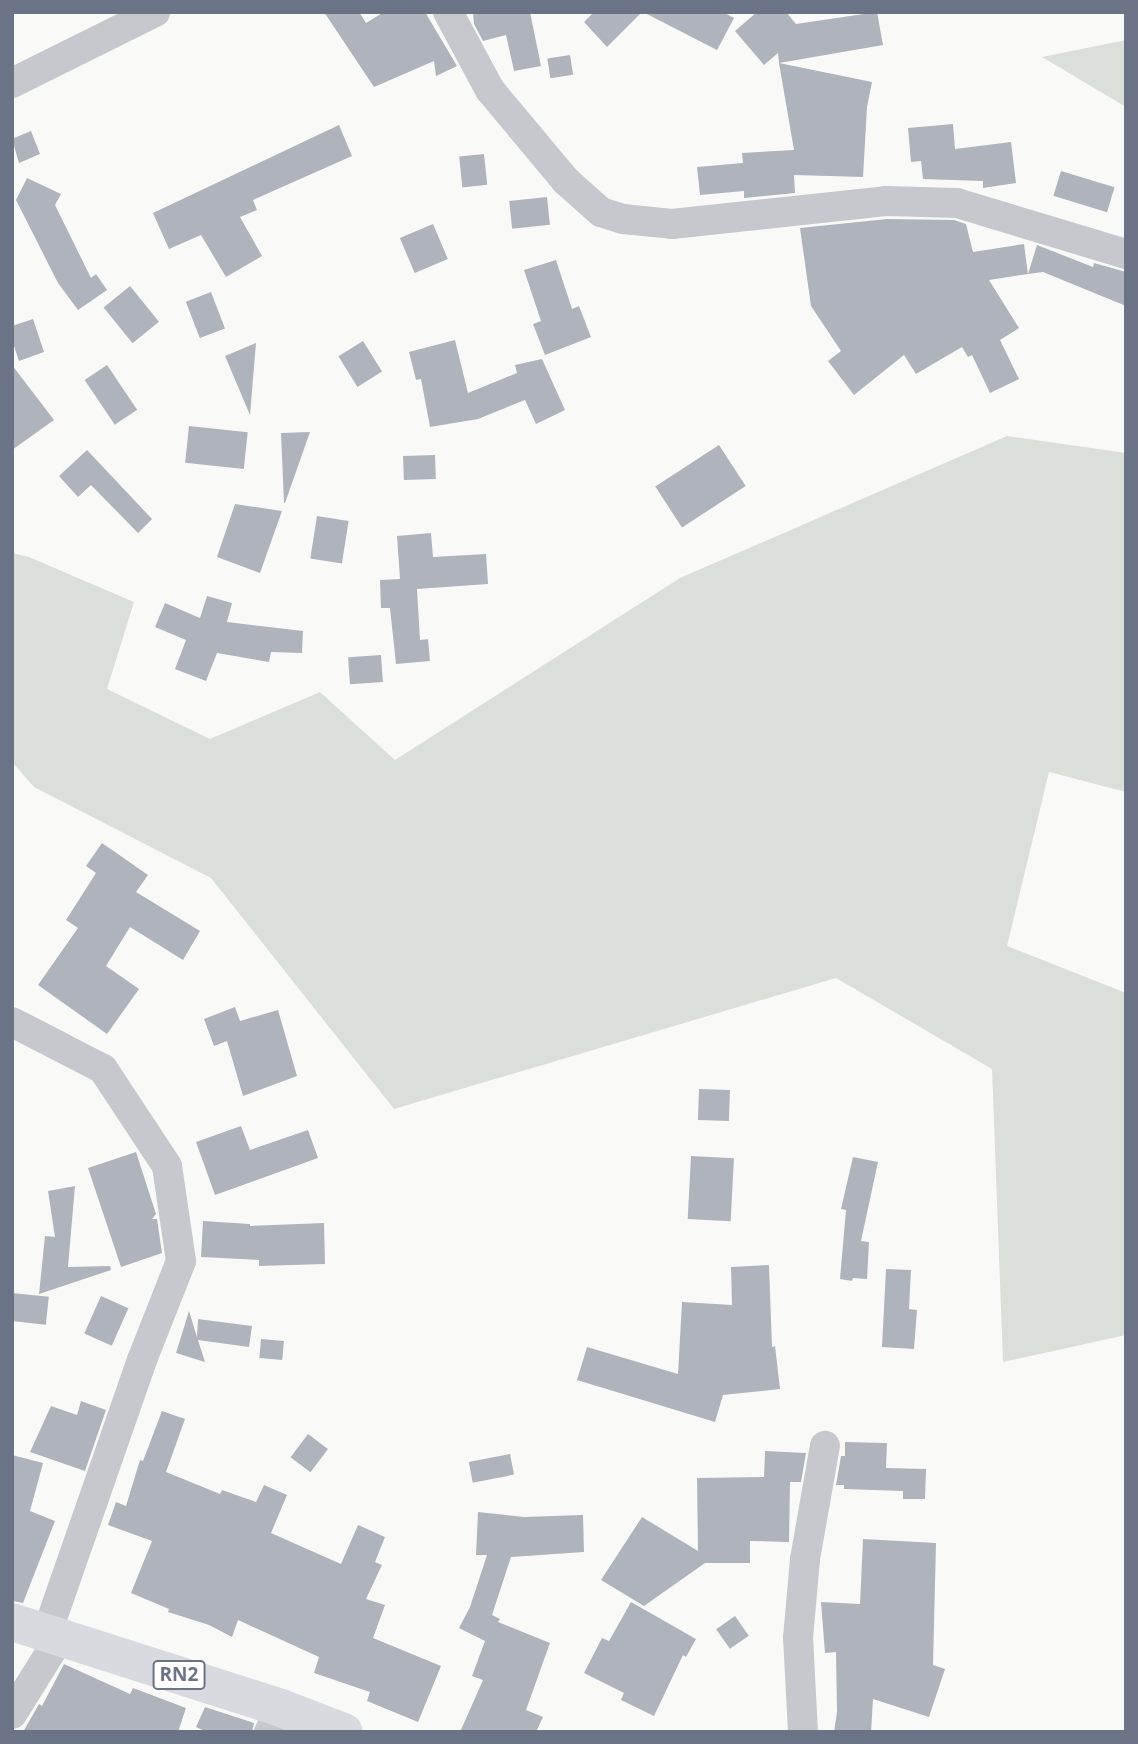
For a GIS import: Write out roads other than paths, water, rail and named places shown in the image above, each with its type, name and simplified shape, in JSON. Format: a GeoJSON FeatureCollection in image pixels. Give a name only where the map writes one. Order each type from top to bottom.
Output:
{"type":"FeatureCollection","features":[{"type":"Feature","properties":{"kind":"highway","name":"RN2"},"geometry":{"type":"LineString","coordinates":[[40,1631],[275,1720],[344,1732]]}},
{"type":"Feature","properties":{"kind":"street"},"geometry":{"type":"LineString","coordinates":[[12,83],[155,12]]}},
{"type":"Feature","properties":{"kind":"street"},"geometry":{"type":"LineString","coordinates":[[448,12],[490,90],[566,181],[601,212],[623,219],[672,224],[886,201],[957,203],[1126,254]]}},
{"type":"Feature","properties":{"kind":"street"},"geometry":{"type":"LineString","coordinates":[[12,1022],[103,1069],[167,1166],[181,1261],[40,1631],[12,1714]]}},
{"type":"Feature","properties":{"kind":"street"},"geometry":{"type":"LineString","coordinates":[[803,1732],[798,1638],[805,1559],[825,1446]]}}]}
